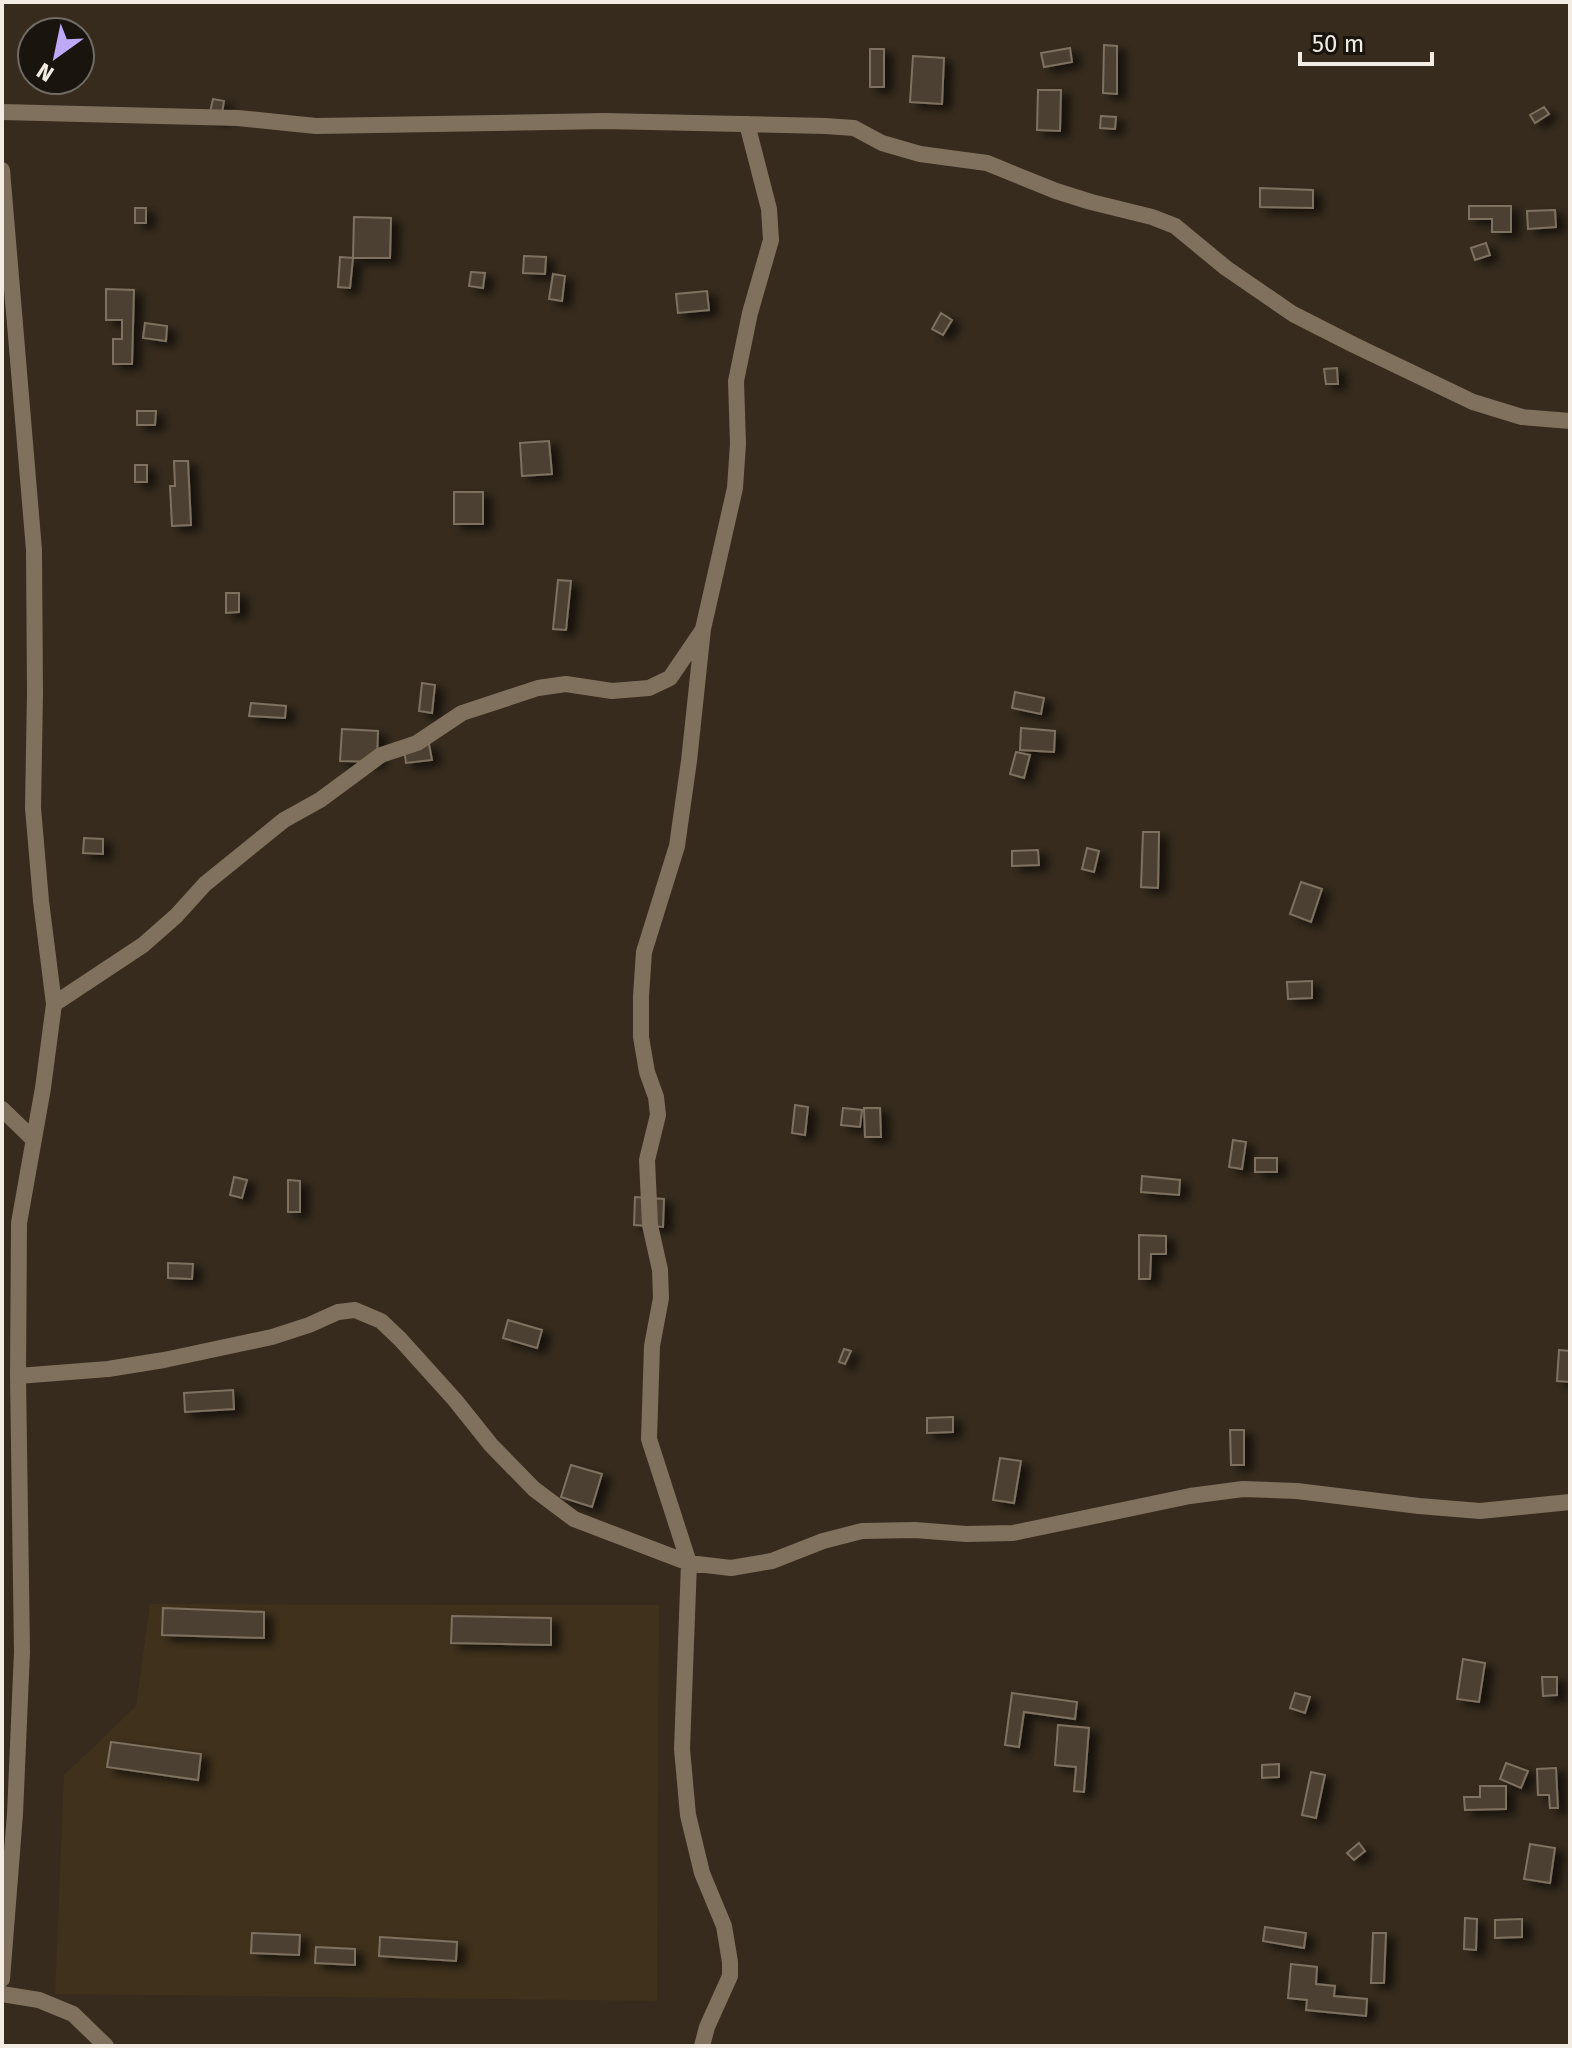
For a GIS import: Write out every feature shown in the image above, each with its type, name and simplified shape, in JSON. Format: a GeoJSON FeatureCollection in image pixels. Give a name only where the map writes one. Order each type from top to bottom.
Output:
{"type":"FeatureCollection","features":[{"type":"Feature","properties":{"kind":"street"},"geometry":{"type":"LineString","coordinates":[[2,112],[238,118],[316,126],[590,121],[854,128],[894,147],[920,154],[987,163],[1056,191],[1175,226],[1226,268],[1293,314],[1354,345],[1473,402],[1522,417],[1570,421]]}},
{"type":"Feature","properties":{"kind":"street"},"geometry":{"type":"LineString","coordinates":[[702,2046],[707,2027],[730,1976],[730,1962],[724,1926],[702,1873],[688,1815],[682,1749],[689,1563],[649,1439],[652,1346],[661,1298],[660,1270],[650,1225],[647,1160],[658,1115],[641,1037],[641,996],[644,952],[677,846],[703,629],[735,488],[738,444],[736,381],[750,313],[771,240],[769,209],[747,124]]}},
{"type":"Feature","properties":{"kind":"street"},"geometry":{"type":"LineString","coordinates":[[2,170],[34,550],[33,808],[54,1004],[19,1223],[22,1652],[15,1814],[2,1979]]}},
{"type":"Feature","properties":{"kind":"street"},"geometry":{"type":"LineString","coordinates":[[54,1004],[143,945],[176,916],[205,884],[284,820],[320,800],[381,755],[417,743],[462,713],[538,688],[566,684],[612,691],[649,688],[670,678],[703,629]]}},
{"type":"Feature","properties":{"kind":"street"},"geometry":{"type":"LineString","coordinates":[[2,1109],[33,1139]]}},
{"type":"Feature","properties":{"kind":"street"},"geometry":{"type":"LineString","coordinates":[[18,1376],[108,1369],[164,1360],[272,1337],[338,1312],[355,1310],[381,1321],[400,1339],[491,1445],[534,1489],[574,1519],[689,1563],[731,1568],[772,1561],[823,1541],[862,1531],[1013,1533],[1190,1496],[1243,1489],[1297,1491],[1480,1511],[1570,1502]]}},
{"type":"Feature","properties":{"kind":"street"},"geometry":{"type":"LineString","coordinates":[[2,1994],[39,2000],[73,2014],[106,2046]]}},
{"type":"Feature","properties":{"kind":"shaded area"},"geometry":{"type":"Polygon","coordinates":[[[150,1604],[659,1605],[657,2001],[55,1994],[64,1775],[136,1706],[150,1604]]]}},
{"type":"Feature","properties":{"kind":"building"},"geometry":{"type":"Polygon","coordinates":[[[1104,45],[1117,46],[1117,94],[1103,93],[1104,45]]]}},
{"type":"Feature","properties":{"kind":"building"},"geometry":{"type":"Polygon","coordinates":[[[1070,48],[1072,62],[1044,67],[1041,53],[1070,48]]]}},
{"type":"Feature","properties":{"kind":"building"},"geometry":{"type":"Polygon","coordinates":[[[870,49],[884,49],[884,87],[870,87],[870,49]]]}},
{"type":"Feature","properties":{"kind":"building"},"geometry":{"type":"Polygon","coordinates":[[[913,56],[944,58],[942,104],[910,102],[913,56]]]}},
{"type":"Feature","properties":{"kind":"building"},"geometry":{"type":"Polygon","coordinates":[[[1038,90],[1061,90],[1060,131],[1037,130],[1038,90]]]}},
{"type":"Feature","properties":{"kind":"building"},"geometry":{"type":"Polygon","coordinates":[[[213,99],[224,101],[221,119],[209,117],[213,99]]]}},
{"type":"Feature","properties":{"kind":"building"},"geometry":{"type":"Polygon","coordinates":[[[1544,107],[1549,114],[1535,123],[1530,115],[1544,107]]]}},
{"type":"Feature","properties":{"kind":"building"},"geometry":{"type":"Polygon","coordinates":[[[1101,116],[1116,117],[1115,129],[1100,128],[1101,116]]]}},
{"type":"Feature","properties":{"kind":"building"},"geometry":{"type":"Polygon","coordinates":[[[1260,188],[1313,190],[1313,208],[1260,207],[1260,188]]]}},
{"type":"Feature","properties":{"kind":"building"},"geometry":{"type":"Polygon","coordinates":[[[1469,206],[1511,206],[1511,232],[1492,232],[1492,219],[1469,219],[1469,206]]]}},
{"type":"Feature","properties":{"kind":"building"},"geometry":{"type":"Polygon","coordinates":[[[135,208],[146,208],[146,223],[135,223],[135,208]]]}},
{"type":"Feature","properties":{"kind":"building"},"geometry":{"type":"Polygon","coordinates":[[[1555,210],[1556,227],[1528,229],[1527,211],[1555,210]]]}},
{"type":"Feature","properties":{"kind":"building"},"geometry":{"type":"Polygon","coordinates":[[[354,217],[391,218],[390,258],[353,258],[354,217]]]}},
{"type":"Feature","properties":{"kind":"building"},"geometry":{"type":"Polygon","coordinates":[[[1486,243],[1490,255],[1475,260],[1471,248],[1486,243]]]}},
{"type":"Feature","properties":{"kind":"building"},"geometry":{"type":"Polygon","coordinates":[[[524,256],[546,257],[545,274],[523,273],[524,256]]]}},
{"type":"Feature","properties":{"kind":"building"},"geometry":{"type":"Polygon","coordinates":[[[340,257],[353,258],[350,288],[338,287],[340,257]]]}},
{"type":"Feature","properties":{"kind":"building"},"geometry":{"type":"Polygon","coordinates":[[[471,272],[485,273],[483,288],[469,286],[471,272]]]}},
{"type":"Feature","properties":{"kind":"building"},"geometry":{"type":"Polygon","coordinates":[[[553,274],[565,276],[562,301],[549,299],[553,274]]]}},
{"type":"Feature","properties":{"kind":"building"},"geometry":{"type":"Polygon","coordinates":[[[106,289],[134,290],[132,364],[113,364],[113,339],[122,339],[122,320],[106,320],[106,289]]]}},
{"type":"Feature","properties":{"kind":"building"},"geometry":{"type":"Polygon","coordinates":[[[707,291],[709,310],[678,313],[676,294],[707,291]]]}},
{"type":"Feature","properties":{"kind":"building"},"geometry":{"type":"Polygon","coordinates":[[[941,313],[952,320],[943,335],[932,329],[941,313]]]}},
{"type":"Feature","properties":{"kind":"building"},"geometry":{"type":"Polygon","coordinates":[[[145,323],[167,326],[166,341],[143,338],[145,323]]]}},
{"type":"Feature","properties":{"kind":"building"},"geometry":{"type":"Polygon","coordinates":[[[1337,368],[1338,384],[1326,384],[1324,369],[1337,368]]]}},
{"type":"Feature","properties":{"kind":"building"},"geometry":{"type":"Polygon","coordinates":[[[137,411],[156,411],[155,425],[137,425],[137,411]]]}},
{"type":"Feature","properties":{"kind":"building"},"geometry":{"type":"Polygon","coordinates":[[[549,441],[552,474],[522,476],[520,443],[549,441]]]}},
{"type":"Feature","properties":{"kind":"building"},"geometry":{"type":"Polygon","coordinates":[[[174,461],[188,461],[191,525],[172,526],[170,486],[175,486],[174,461]]]}},
{"type":"Feature","properties":{"kind":"building"},"geometry":{"type":"Polygon","coordinates":[[[135,465],[147,465],[147,482],[135,482],[135,465]]]}},
{"type":"Feature","properties":{"kind":"building"},"geometry":{"type":"Polygon","coordinates":[[[454,492],[483,492],[483,524],[454,524],[454,492]]]}},
{"type":"Feature","properties":{"kind":"building"},"geometry":{"type":"Polygon","coordinates":[[[558,580],[571,581],[566,630],[553,629],[558,580]]]}},
{"type":"Feature","properties":{"kind":"building"},"geometry":{"type":"Polygon","coordinates":[[[226,593],[239,593],[239,612],[226,613],[226,593]]]}},
{"type":"Feature","properties":{"kind":"building"},"geometry":{"type":"Polygon","coordinates":[[[422,683],[435,685],[432,713],[419,711],[422,683]]]}},
{"type":"Feature","properties":{"kind":"building"},"geometry":{"type":"Polygon","coordinates":[[[1015,692],[1044,698],[1041,714],[1012,708],[1015,692]]]}},
{"type":"Feature","properties":{"kind":"building"},"geometry":{"type":"Polygon","coordinates":[[[251,703],[286,706],[285,718],[249,716],[251,703]]]}},
{"type":"Feature","properties":{"kind":"building"},"geometry":{"type":"Polygon","coordinates":[[[1021,728],[1055,731],[1054,752],[1020,750],[1021,728]]]}},
{"type":"Feature","properties":{"kind":"building"},"geometry":{"type":"Polygon","coordinates":[[[342,729],[378,731],[377,762],[340,761],[342,729]]]}},
{"type":"Feature","properties":{"kind":"building"},"geometry":{"type":"Polygon","coordinates":[[[429,744],[432,760],[406,763],[404,748],[429,744]]]}},
{"type":"Feature","properties":{"kind":"building"},"geometry":{"type":"Polygon","coordinates":[[[1016,752],[1030,755],[1024,778],[1010,774],[1016,752]]]}},
{"type":"Feature","properties":{"kind":"building"},"geometry":{"type":"Polygon","coordinates":[[[1143,832],[1159,832],[1158,888],[1141,887],[1143,832]]]}},
{"type":"Feature","properties":{"kind":"building"},"geometry":{"type":"Polygon","coordinates":[[[84,838],[103,839],[103,854],[83,853],[84,838]]]}},
{"type":"Feature","properties":{"kind":"building"},"geometry":{"type":"Polygon","coordinates":[[[1087,848],[1099,851],[1094,872],[1082,869],[1087,848]]]}},
{"type":"Feature","properties":{"kind":"building"},"geometry":{"type":"Polygon","coordinates":[[[1038,850],[1039,865],[1012,866],[1012,851],[1038,850]]]}},
{"type":"Feature","properties":{"kind":"building"},"geometry":{"type":"Polygon","coordinates":[[[1301,882],[1322,889],[1311,922],[1290,914],[1301,882]]]}},
{"type":"Feature","properties":{"kind":"building"},"geometry":{"type":"Polygon","coordinates":[[[1312,981],[1312,998],[1288,999],[1287,982],[1312,981]]]}},
{"type":"Feature","properties":{"kind":"building"},"geometry":{"type":"Polygon","coordinates":[[[795,1105],[808,1107],[805,1135],[792,1133],[795,1105]]]}},
{"type":"Feature","properties":{"kind":"building"},"geometry":{"type":"Polygon","coordinates":[[[843,1108],[862,1110],[860,1127],[841,1125],[843,1108]]]}},
{"type":"Feature","properties":{"kind":"building"},"geometry":{"type":"Polygon","coordinates":[[[864,1108],[880,1108],[881,1137],[865,1137],[864,1108]]]}},
{"type":"Feature","properties":{"kind":"building"},"geometry":{"type":"Polygon","coordinates":[[[1233,1140],[1246,1142],[1242,1169],[1229,1167],[1233,1140]]]}},
{"type":"Feature","properties":{"kind":"building"},"geometry":{"type":"Polygon","coordinates":[[[1255,1158],[1277,1158],[1277,1172],[1255,1172],[1255,1158]]]}},
{"type":"Feature","properties":{"kind":"building"},"geometry":{"type":"Polygon","coordinates":[[[1142,1176],[1180,1180],[1179,1195],[1141,1192],[1142,1176]]]}},
{"type":"Feature","properties":{"kind":"building"},"geometry":{"type":"Polygon","coordinates":[[[234,1177],[247,1180],[242,1198],[230,1195],[234,1177]]]}},
{"type":"Feature","properties":{"kind":"building"},"geometry":{"type":"Polygon","coordinates":[[[288,1180],[300,1181],[300,1212],[288,1212],[288,1180]]]}},
{"type":"Feature","properties":{"kind":"building"},"geometry":{"type":"Polygon","coordinates":[[[635,1197],[664,1199],[663,1227],[634,1225],[635,1197]]]}},
{"type":"Feature","properties":{"kind":"building"},"geometry":{"type":"Polygon","coordinates":[[[1139,1235],[1166,1236],[1166,1254],[1151,1254],[1150,1279],[1139,1279],[1139,1235]]]}},
{"type":"Feature","properties":{"kind":"building"},"geometry":{"type":"Polygon","coordinates":[[[168,1263],[193,1264],[192,1279],[168,1278],[168,1263]]]}},
{"type":"Feature","properties":{"kind":"building"},"geometry":{"type":"Polygon","coordinates":[[[508,1320],[542,1330],[537,1348],[503,1338],[508,1320]]]}},
{"type":"Feature","properties":{"kind":"building"},"geometry":{"type":"Polygon","coordinates":[[[844,1349],[851,1351],[845,1364],[839,1362],[844,1349]]]}},
{"type":"Feature","properties":{"kind":"building"},"geometry":{"type":"Polygon","coordinates":[[[1559,1350],[1570,1351],[1570,1382],[1557,1381],[1559,1350]]]}},
{"type":"Feature","properties":{"kind":"building"},"geometry":{"type":"Polygon","coordinates":[[[233,1390],[234,1409],[185,1412],[184,1393],[233,1390]]]}},
{"type":"Feature","properties":{"kind":"building"},"geometry":{"type":"Polygon","coordinates":[[[953,1417],[953,1432],[927,1433],[927,1418],[953,1417]]]}},
{"type":"Feature","properties":{"kind":"building"},"geometry":{"type":"Polygon","coordinates":[[[1230,1430],[1244,1430],[1244,1465],[1231,1465],[1230,1430]]]}},
{"type":"Feature","properties":{"kind":"building"},"geometry":{"type":"Polygon","coordinates":[[[1000,1458],[1021,1461],[1014,1503],[993,1500],[1000,1458]]]}},
{"type":"Feature","properties":{"kind":"building"},"geometry":{"type":"Polygon","coordinates":[[[571,1465],[602,1474],[592,1507],[561,1497],[571,1465]]]}},
{"type":"Feature","properties":{"kind":"building"},"geometry":{"type":"Polygon","coordinates":[[[163,1608],[264,1612],[264,1638],[162,1635],[163,1608]]]}},
{"type":"Feature","properties":{"kind":"building"},"geometry":{"type":"Polygon","coordinates":[[[452,1616],[551,1618],[551,1645],[451,1643],[452,1616]]]}},
{"type":"Feature","properties":{"kind":"building"},"geometry":{"type":"Polygon","coordinates":[[[1463,1659],[1485,1663],[1479,1702],[1457,1699],[1463,1659]]]}},
{"type":"Feature","properties":{"kind":"building"},"geometry":{"type":"Polygon","coordinates":[[[1542,1677],[1557,1677],[1557,1695],[1543,1696],[1542,1677]]]}},
{"type":"Feature","properties":{"kind":"building"},"geometry":{"type":"Polygon","coordinates":[[[1012,1693],[1077,1702],[1075,1719],[1024,1712],[1019,1747],[1005,1745],[1012,1693]]]}},
{"type":"Feature","properties":{"kind":"building"},"geometry":{"type":"Polygon","coordinates":[[[1295,1693],[1310,1697],[1305,1713],[1290,1708],[1295,1693]]]}},
{"type":"Feature","properties":{"kind":"building"},"geometry":{"type":"Polygon","coordinates":[[[1058,1725],[1089,1728],[1084,1792],[1074,1791],[1076,1767],[1055,1765],[1058,1725]]]}},
{"type":"Feature","properties":{"kind":"building"},"geometry":{"type":"Polygon","coordinates":[[[111,1742],[201,1754],[198,1780],[107,1767],[111,1742]]]}},
{"type":"Feature","properties":{"kind":"building"},"geometry":{"type":"Polygon","coordinates":[[[1506,1763],[1528,1771],[1521,1788],[1500,1779],[1506,1763]]]}},
{"type":"Feature","properties":{"kind":"building"},"geometry":{"type":"Polygon","coordinates":[[[1279,1764],[1279,1777],[1262,1778],[1262,1765],[1279,1764]]]}},
{"type":"Feature","properties":{"kind":"building"},"geometry":{"type":"Polygon","coordinates":[[[1556,1768],[1558,1808],[1550,1808],[1549,1795],[1538,1795],[1537,1769],[1556,1768]]]}},
{"type":"Feature","properties":{"kind":"building"},"geometry":{"type":"Polygon","coordinates":[[[1311,1772],[1325,1775],[1316,1818],[1302,1815],[1311,1772]]]}},
{"type":"Feature","properties":{"kind":"building"},"geometry":{"type":"Polygon","coordinates":[[[1480,1786],[1506,1786],[1506,1809],[1465,1810],[1464,1797],[1480,1797],[1480,1786]]]}},
{"type":"Feature","properties":{"kind":"building"},"geometry":{"type":"Polygon","coordinates":[[[1359,1843],[1365,1851],[1354,1860],[1347,1853],[1359,1843]]]}},
{"type":"Feature","properties":{"kind":"building"},"geometry":{"type":"Polygon","coordinates":[[[1530,1844],[1555,1848],[1550,1883],[1524,1879],[1530,1844]]]}},
{"type":"Feature","properties":{"kind":"building"},"geometry":{"type":"Polygon","coordinates":[[[1465,1918],[1477,1919],[1476,1950],[1464,1949],[1465,1918]]]}},
{"type":"Feature","properties":{"kind":"building"},"geometry":{"type":"Polygon","coordinates":[[[1522,1919],[1522,1937],[1495,1938],[1495,1920],[1522,1919]]]}},
{"type":"Feature","properties":{"kind":"building"},"geometry":{"type":"Polygon","coordinates":[[[1265,1927],[1306,1933],[1304,1948],[1263,1941],[1265,1927]]]}},
{"type":"Feature","properties":{"kind":"building"},"geometry":{"type":"Polygon","coordinates":[[[252,1933],[300,1935],[299,1955],[251,1953],[252,1933]]]}},
{"type":"Feature","properties":{"kind":"building"},"geometry":{"type":"Polygon","coordinates":[[[1373,1933],[1386,1933],[1384,1983],[1371,1983],[1373,1933]]]}},
{"type":"Feature","properties":{"kind":"building"},"geometry":{"type":"Polygon","coordinates":[[[380,1937],[457,1942],[456,1961],[379,1956],[380,1937]]]}},
{"type":"Feature","properties":{"kind":"building"},"geometry":{"type":"Polygon","coordinates":[[[316,1947],[355,1949],[355,1965],[315,1963],[316,1947]]]}},
{"type":"Feature","properties":{"kind":"building"},"geometry":{"type":"Polygon","coordinates":[[[1291,1964],[1317,1967],[1316,1984],[1335,1986],[1334,1996],[1367,1999],[1366,2016],[1306,2010],[1307,2000],[1288,1998],[1291,1964]]]}}]}
